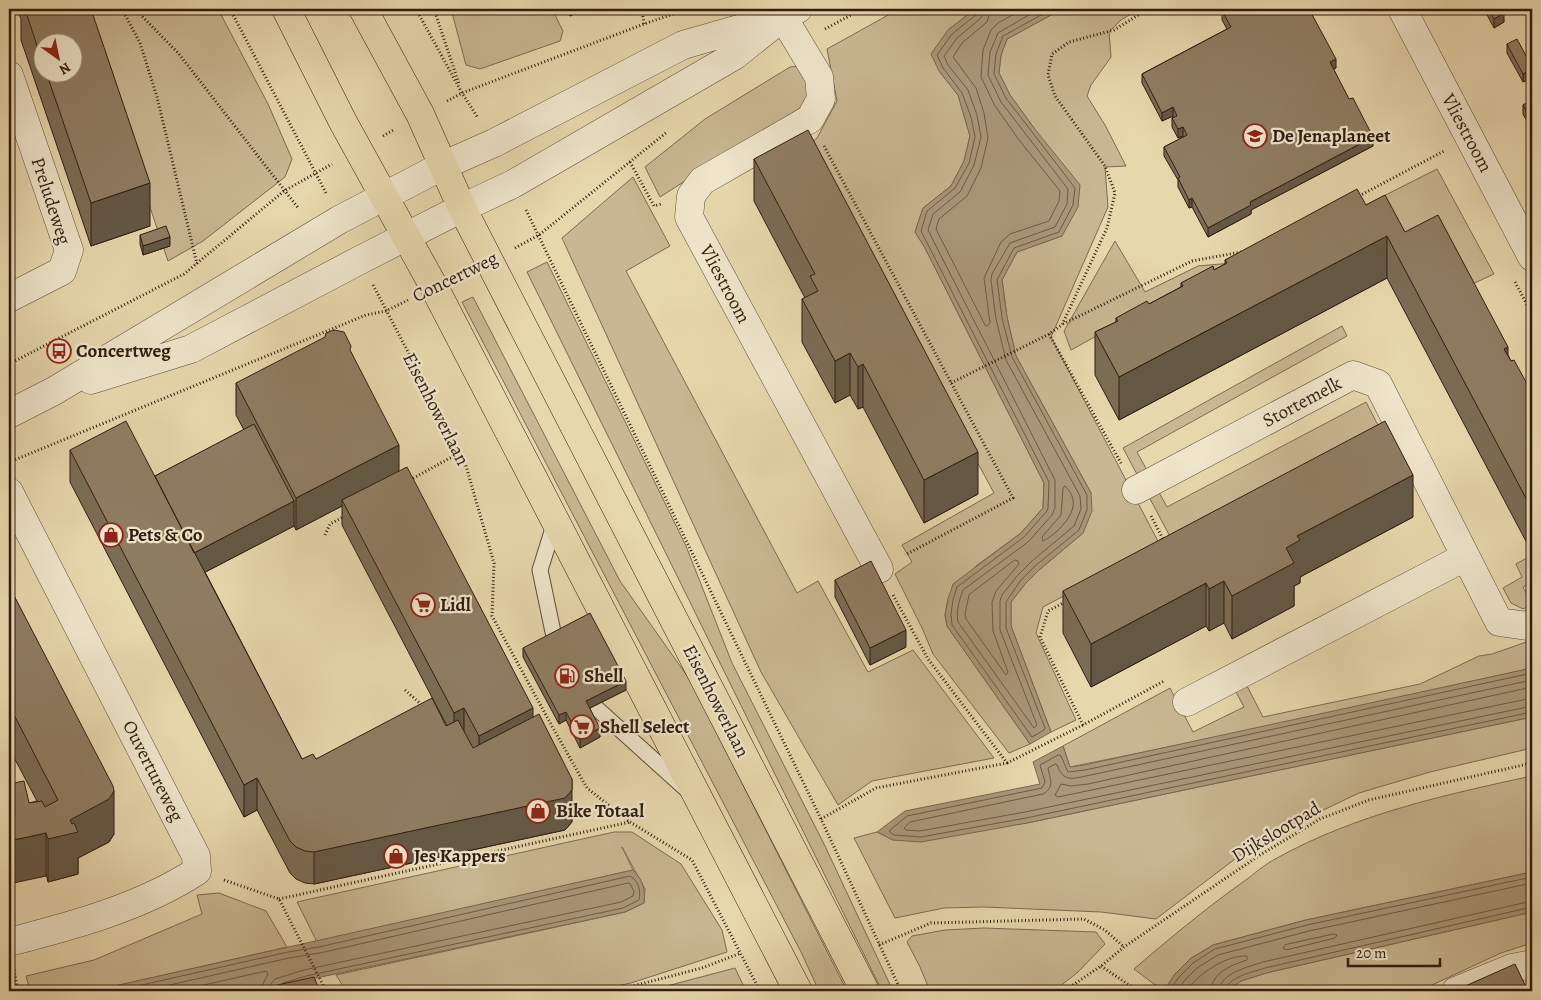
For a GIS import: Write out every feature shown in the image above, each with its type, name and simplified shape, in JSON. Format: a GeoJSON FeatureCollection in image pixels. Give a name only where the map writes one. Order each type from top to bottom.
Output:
{"type":"FeatureCollection","features":[{"type":"Feature","properties":{"kind":"main road"},"geometry":{"type":"LineString","coordinates":[[286,9],[556,520],[798,991]]}},
{"type":"Feature","properties":{"kind":"main road","name":"Eisenhowerlaan"},"geometry":{"type":"LineString","coordinates":[[363,9],[420,114],[462,208],[865,991]]}},
{"type":"Feature","properties":{"kind":"street","name":"Vliestroom"},"geometry":{"type":"LineString","coordinates":[[1402,9],[1532,257]]}},
{"type":"Feature","properties":{"kind":"street"},"geometry":{"type":"LineString","coordinates":[[691,196],[702,181],[810,119],[821,99],[820,78],[800,43],[787,11]]}},
{"type":"Feature","properties":{"kind":"street"},"geometry":{"type":"LineString","coordinates":[[9,414],[54,391],[329,226],[384,196],[442,166],[494,143],[683,45],[787,11]]}},
{"type":"Feature","properties":{"kind":"street"},"geometry":{"type":"LineString","coordinates":[[54,391],[191,349],[360,260],[513,184],[734,56],[787,11]]}},
{"type":"Feature","properties":{"kind":"street","name":"Preludeweg"},"geometry":{"type":"LineString","coordinates":[[9,75],[69,250],[62,271],[9,298]]}},
{"type":"Feature","properties":{"kind":"street","name":"Vliestroom"},"geometry":{"type":"LineString","coordinates":[[691,196],[689,217],[879,569]]}},
{"type":"Feature","properties":{"kind":"street","name":"Stortemelk"},"geometry":{"type":"LineString","coordinates":[[1136,490],[1353,375],[1378,384],[1499,622],[1527,626],[1532,623]]}},
{"type":"Feature","properties":{"kind":"street","name":"Ouvertureweg"},"geometry":{"type":"LineString","coordinates":[[9,492],[196,856],[197,871]]}},
{"type":"Feature","properties":{"kind":"street"},"geometry":{"type":"LineString","coordinates":[[1187,702],[1465,557]]}},
{"type":"Feature","properties":{"kind":"street"},"geometry":{"type":"LineString","coordinates":[[9,942],[72,926],[102,916],[177,884],[197,871]]}},
{"type":"Feature","properties":{"kind":"street"},"geometry":{"type":"LineString","coordinates":[[1456,991],[1512,968],[1532,964]]}},
{"type":"Feature","properties":{"kind":"lane"},"geometry":{"type":"LineString","coordinates":[[556,520],[540,570],[553,632],[594,706],[703,804]]}},
{"type":"Feature","properties":{"kind":"path"},"geometry":{"type":"LineString","coordinates":[[122,9],[140,43],[157,97],[197,264]]}},
{"type":"Feature","properties":{"kind":"path"},"geometry":{"type":"LineString","coordinates":[[135,9],[179,54],[284,191],[329,226]]}},
{"type":"Feature","properties":{"kind":"path"},"geometry":{"type":"LineString","coordinates":[[230,9],[315,173],[329,226]]}},
{"type":"Feature","properties":{"kind":"path"},"geometry":{"type":"LineString","coordinates":[[416,9],[462,92],[494,143]]}},
{"type":"Feature","properties":{"kind":"path"},"geometry":{"type":"LineString","coordinates":[[434,9],[462,92]]}},
{"type":"Feature","properties":{"kind":"path"},"geometry":{"type":"LineString","coordinates":[[642,9],[644,24]]}},
{"type":"Feature","properties":{"kind":"path"},"geometry":{"type":"LineString","coordinates":[[9,364],[172,281],[197,264],[284,191],[462,92],[688,9]]}},
{"type":"Feature","properties":{"kind":"path"},"geometry":{"type":"LineString","coordinates":[[800,43],[862,9]]}},
{"type":"Feature","properties":{"kind":"path"},"geometry":{"type":"LineString","coordinates":[[1062,325],[1107,228],[1115,193],[1105,166],[1055,96],[1048,75],[1052,54],[1069,42],[1114,30],[1148,9]]}},
{"type":"Feature","properties":{"kind":"path"},"geometry":{"type":"LineString","coordinates":[[810,119],[1013,498],[879,569],[928,659],[1007,763]]}},
{"type":"Feature","properties":{"kind":"path"},"geometry":{"type":"LineString","coordinates":[[668,131],[538,235],[821,819],[901,991]]}},
{"type":"Feature","properties":{"kind":"path"},"geometry":{"type":"LineString","coordinates":[[1350,200],[1444,150]]}},
{"type":"Feature","properties":{"kind":"path"},"geometry":{"type":"LineString","coordinates":[[630,162],[654,206],[691,196]]}},
{"type":"Feature","properties":{"kind":"path","name":"Concertweg"},"geometry":{"type":"LineString","coordinates":[[490,261],[538,235]]}},
{"type":"Feature","properties":{"kind":"path"},"geometry":{"type":"LineString","coordinates":[[951,382],[1192,261],[1247,251]]}},
{"type":"Feature","properties":{"kind":"path","name":"Eisenhowerlaan"},"geometry":{"type":"LineString","coordinates":[[360,260],[464,459],[494,563],[492,616],[553,728],[586,788],[630,822],[692,860],[760,991]]}},
{"type":"Feature","properties":{"kind":"path","name":"Concertweg"},"geometry":{"type":"LineString","coordinates":[[9,463],[366,315],[386,311],[434,287]]}},
{"type":"Feature","properties":{"kind":"path"},"geometry":{"type":"LineString","coordinates":[[1049,334],[1167,546]]}},
{"type":"Feature","properties":{"kind":"path"},"geometry":{"type":"LineString","coordinates":[[409,481],[461,452]]}},
{"type":"Feature","properties":{"kind":"path"},"geometry":{"type":"LineString","coordinates":[[325,535],[330,524],[348,515]]}},
{"type":"Feature","properties":{"kind":"path"},"geometry":{"type":"LineString","coordinates":[[1073,597],[1048,611],[1040,637],[1083,725]]}},
{"type":"Feature","properties":{"kind":"path"},"geometry":{"type":"LineString","coordinates":[[821,819],[876,788],[1007,763],[1158,685]]}},
{"type":"Feature","properties":{"kind":"path"},"geometry":{"type":"LineString","coordinates":[[405,690],[427,708]]}},
{"type":"Feature","properties":{"kind":"path"},"geometry":{"type":"LineString","coordinates":[[545,732],[553,728]]}},
{"type":"Feature","properties":{"kind":"path","name":"Dijkslootpad"},"geometry":{"type":"LineString","coordinates":[[1064,991],[1124,947],[1260,855],[1320,819],[1368,800],[1532,763]]}},
{"type":"Feature","properties":{"kind":"path"},"geometry":{"type":"LineString","coordinates":[[197,871],[279,899],[630,822]]}},
{"type":"Feature","properties":{"kind":"path"},"geometry":{"type":"LineString","coordinates":[[279,899],[326,991]]}},
{"type":"Feature","properties":{"kind":"path"},"geometry":{"type":"LineString","coordinates":[[879,945],[931,923],[1084,919],[1105,930],[1124,947]]}},
{"type":"Feature","properties":{"kind":"path"},"geometry":{"type":"LineString","coordinates":[[614,991],[702,968],[741,953]]}},
{"type":"Feature","properties":{"kind":"path"},"geometry":{"type":"LineString","coordinates":[[1100,966],[1142,991]]}},
{"type":"Feature","properties":{"kind":"path"},"geometry":{"type":"LineString","coordinates":[[17,986],[18,991]]}},
{"type":"Feature","properties":{"kind":"shaded area"},"geometry":{"type":"Polygon","coordinates":[[[84,9],[218,9],[268,104],[292,159],[285,177],[203,241],[168,261],[84,9]]]}},
{"type":"Feature","properties":{"kind":"shaded area"},"geometry":{"type":"Polygon","coordinates":[[[451,9],[552,9],[563,31],[560,41],[480,69],[466,65],[451,9]]]}},
{"type":"Feature","properties":{"kind":"shaded area"},"geometry":{"type":"Polygon","coordinates":[[[899,9],[975,9],[948,30],[939,71],[958,95],[970,136],[964,161],[951,186],[923,208],[915,232],[925,248],[1044,483],[1043,508],[1021,533],[976,566],[948,599],[945,615],[947,626],[1030,744],[1009,753],[933,654],[895,574],[912,562],[902,545],[994,493],[806,147],[817,138],[837,101],[827,49],[899,9]]]}},
{"type":"Feature","properties":{"kind":"shaded area"},"geometry":{"type":"Polygon","coordinates":[[[1062,9],[1139,9],[1121,20],[1109,32],[1111,57],[1091,85],[1087,96],[1105,125],[1126,166],[1105,167],[1108,207],[1051,337],[1160,545],[1043,607],[1036,633],[1076,720],[1051,732],[1011,626],[1011,602],[1039,570],[1083,533],[1091,493],[1016,356],[1007,317],[1002,280],[1017,252],[1062,236],[1034,128],[1010,95],[999,73],[1001,55],[1007,39],[1062,9]]]}},
{"type":"Feature","properties":{"kind":"shaded area"},"geometry":{"type":"Polygon","coordinates":[[[799,66],[810,89],[803,106],[660,197],[645,167],[705,119],[790,67],[799,66]]]}},
{"type":"Feature","properties":{"kind":"shaded area"},"geometry":{"type":"Polygon","coordinates":[[[1437,169],[1494,274],[1466,287],[1441,245],[1204,277],[1071,350],[1064,331],[1115,241],[1145,292],[1198,266],[1255,261],[1437,169]]]}},
{"type":"Feature","properties":{"kind":"shaded area"},"geometry":{"type":"Polygon","coordinates":[[[633,177],[670,246],[626,271],[797,593],[818,581],[868,672],[913,650],[994,758],[872,781],[838,805],[761,672],[562,238],[633,177]]]}},
{"type":"Feature","properties":{"kind":"shaded area"},"geometry":{"type":"Polygon","coordinates":[[[547,262],[686,546],[732,663],[824,844],[893,991],[882,991],[527,272],[547,262]]]}},
{"type":"Feature","properties":{"kind":"shaded area"},"geometry":{"type":"Polygon","coordinates":[[[473,297],[620,581],[690,680],[847,991],[819,991],[801,952],[462,302],[473,297]]]}},
{"type":"Feature","properties":{"kind":"shaded area"},"geometry":{"type":"Polygon","coordinates":[[[1342,326],[1347,336],[1137,452],[1167,507],[1366,402],[1381,431],[1174,544],[1123,448],[1342,326]]]}},
{"type":"Feature","properties":{"kind":"shaded area"},"geometry":{"type":"Polygon","coordinates":[[[1532,555],[1532,582],[1523,587],[1532,605],[1523,609],[1511,603],[1503,588],[1522,577],[1516,564],[1532,555]]]}},
{"type":"Feature","properties":{"kind":"shaded area"},"geometry":{"type":"Polygon","coordinates":[[[1532,640],[1532,668],[1252,730],[1070,767],[1063,746],[1170,688],[1193,732],[1244,707],[1235,690],[1246,684],[1263,717],[1420,684],[1479,656],[1492,654],[1532,640]]]}},
{"type":"Feature","properties":{"kind":"shaded area"},"geometry":{"type":"Polygon","coordinates":[[[1532,717],[1532,748],[1430,772],[1359,793],[1271,835],[1239,856],[1156,919],[1101,912],[984,907],[944,908],[895,918],[854,838],[877,832],[893,840],[1027,823],[1532,717]]]}},
{"type":"Feature","properties":{"kind":"shaded area"},"geometry":{"type":"Polygon","coordinates":[[[1532,776],[1532,872],[1306,920],[1213,945],[1190,959],[1175,974],[1165,989],[1154,984],[1134,969],[1201,913],[1264,866],[1307,843],[1338,829],[1402,808],[1532,776]]]}},
{"type":"Feature","properties":{"kind":"shaded area"},"geometry":{"type":"Polygon","coordinates":[[[614,832],[632,832],[681,864],[722,930],[727,952],[631,983],[593,991],[350,991],[345,989],[336,975],[625,912],[644,903],[645,889],[622,847],[633,870],[317,942],[297,902],[614,832]]]}},
{"type":"Feature","properties":{"kind":"shaded area"},"geometry":{"type":"Polygon","coordinates":[[[219,893],[266,911],[287,947],[94,991],[30,991],[26,976],[94,960],[202,914],[197,895],[219,893]]]}},
{"type":"Feature","properties":{"kind":"shaded area"},"geometry":{"type":"Polygon","coordinates":[[[1532,912],[1532,943],[1501,953],[1419,991],[1227,991],[1241,981],[1266,973],[1532,912]]]}},
{"type":"Feature","properties":{"kind":"shaded area"},"geometry":{"type":"Polygon","coordinates":[[[984,928],[1096,932],[1105,944],[1078,972],[1054,991],[930,991],[907,942],[912,936],[945,930],[984,928]]]}},
{"type":"Feature","properties":{"kind":"shaded area"},"geometry":{"type":"Polygon","coordinates":[[[735,968],[746,991],[648,991],[735,968]]]}},
{"type":"Feature","properties":{"kind":"water"},"geometry":{"type":"Polygon","coordinates":[[[975,9],[1062,9],[1007,39],[1001,55],[999,73],[1010,95],[1080,185],[1078,207],[1062,236],[1017,252],[1002,280],[1007,317],[1016,356],[1091,493],[1092,511],[1083,533],[1039,570],[1011,602],[1011,626],[1051,732],[1030,744],[947,626],[945,615],[953,584],[1021,533],[1043,508],[1044,483],[925,248],[915,232],[923,208],[951,186],[964,161],[970,136],[958,95],[939,71],[931,54],[948,30],[975,9]]]}},
{"type":"Feature","properties":{"kind":"water"},"geometry":{"type":"Polygon","coordinates":[[[1532,668],[1532,717],[1027,823],[921,842],[893,840],[877,832],[905,811],[1040,784],[1033,762],[1063,746],[1070,767],[1084,765],[1532,668]]]}},
{"type":"Feature","properties":{"kind":"water"},"geometry":{"type":"Polygon","coordinates":[[[633,870],[643,885],[644,903],[625,912],[307,980],[273,991],[92,991],[633,870]]]}},
{"type":"Feature","properties":{"kind":"water"},"geometry":{"type":"Polygon","coordinates":[[[1532,872],[1532,912],[1266,973],[1241,981],[1227,991],[1164,991],[1175,974],[1190,959],[1213,945],[1306,920],[1532,872]]]}},
{"type":"Feature","properties":{"kind":"building"},"geometry":{"type":"Polygon","coordinates":[[[25,9],[91,9],[150,183],[91,203],[49,82],[82,82],[82,32],[33,32],[25,9]]]}},
{"type":"Feature","properties":{"kind":"building"},"geometry":{"type":"Polygon","coordinates":[[[1224,9],[1309,9],[1336,59],[1330,62],[1349,99],[1353,98],[1373,137],[1250,202],[1251,205],[1208,228],[1192,198],[1189,200],[1178,178],[1180,177],[1164,147],[1187,135],[1183,127],[1178,129],[1172,118],[1177,116],[1173,107],[1162,113],[1142,74],[1231,27],[1222,11],[1224,9]]]}},
{"type":"Feature","properties":{"kind":"building"},"geometry":{"type":"Polygon","coordinates":[[[1488,9],[1502,9],[1504,13],[1494,19],[1488,9]]]}},
{"type":"Feature","properties":{"kind":"building"},"geometry":{"type":"Polygon","coordinates":[[[1517,39],[1532,67],[1532,69],[1523,74],[1507,44],[1517,39]]]}},
{"type":"Feature","properties":{"kind":"building"},"geometry":{"type":"Polygon","coordinates":[[[1532,100],[1532,122],[1523,105],[1532,100]]]}},
{"type":"Feature","properties":{"kind":"building"},"geometry":{"type":"Polygon","coordinates":[[[808,130],[978,452],[924,480],[863,364],[858,367],[850,353],[835,361],[802,299],[818,291],[810,276],[815,274],[754,159],[808,130]]]}},
{"type":"Feature","properties":{"kind":"building"},"geometry":{"type":"Polygon","coordinates":[[[1357,189],[1366,205],[1385,195],[1405,232],[1438,215],[1508,347],[1504,349],[1511,361],[1514,360],[1531,391],[1528,393],[1532,402],[1532,503],[1529,504],[1387,236],[1119,377],[1095,332],[1118,321],[1116,318],[1147,301],[1149,304],[1183,286],[1181,283],[1213,266],[1214,270],[1227,263],[1225,260],[1357,189]]]}},
{"type":"Feature","properties":{"kind":"building"},"geometry":{"type":"Polygon","coordinates":[[[166,226],[170,237],[143,246],[140,235],[166,226]]]}},
{"type":"Feature","properties":{"kind":"building"},"geometry":{"type":"Polygon","coordinates":[[[334,330],[344,332],[351,346],[350,350],[399,445],[296,498],[236,383],[325,337],[326,333],[334,330]]]}},
{"type":"Feature","properties":{"kind":"building"},"geometry":{"type":"Polygon","coordinates":[[[126,421],[302,759],[313,754],[316,759],[432,698],[446,726],[458,720],[473,748],[539,714],[572,779],[572,790],[565,798],[314,852],[296,847],[290,841],[257,778],[244,785],[70,450],[126,421]]]}},
{"type":"Feature","properties":{"kind":"building"},"geometry":{"type":"Polygon","coordinates":[[[1385,421],[1413,475],[1297,536],[1300,540],[1286,548],[1294,563],[1232,596],[1224,581],[1209,589],[1206,583],[1091,644],[1063,591],[1385,421]]]}},
{"type":"Feature","properties":{"kind":"building"},"geometry":{"type":"Polygon","coordinates":[[[254,424],[294,501],[194,553],[155,476],[254,424]]]}},
{"type":"Feature","properties":{"kind":"building"},"geometry":{"type":"Polygon","coordinates":[[[407,467],[533,708],[479,736],[464,708],[454,713],[342,500],[407,467]]]}},
{"type":"Feature","properties":{"kind":"building"},"geometry":{"type":"Polygon","coordinates":[[[871,561],[906,630],[870,648],[835,580],[871,561]]]}},
{"type":"Feature","properties":{"kind":"building"},"geometry":{"type":"Polygon","coordinates":[[[9,586],[114,791],[109,799],[70,820],[72,824],[74,823],[78,832],[48,839],[46,833],[9,841],[9,784],[24,781],[29,803],[42,801],[45,807],[58,800],[9,705],[9,586]]]}},
{"type":"Feature","properties":{"kind":"building"},"geometry":{"type":"Polygon","coordinates":[[[590,613],[626,681],[586,701],[600,728],[580,739],[566,712],[559,715],[523,648],[590,613]]]}},
{"type":"Feature","properties":{"kind":"building"},"geometry":{"type":"Polygon","coordinates":[[[1515,964],[1528,991],[1454,991],[1515,964]]]}},
{"type":"Feature","properties":{"kind":"building"},"geometry":{"type":"Polygon","coordinates":[[[314,977],[320,991],[250,991],[314,977]]]}},
{"type":"Feature","properties":{"kind":"place","name":"De Jenaplaneet"},"geometry":{"type":"Point","coordinates":[1255,136]}},
{"type":"Feature","properties":{"kind":"place","name":"Concertweg"},"geometry":{"type":"Point","coordinates":[59,351]}},
{"type":"Feature","properties":{"kind":"place","name":"Pets & Co"},"geometry":{"type":"Point","coordinates":[111,535]}},
{"type":"Feature","properties":{"kind":"place","name":"Lidl"},"geometry":{"type":"Point","coordinates":[423,605]}},
{"type":"Feature","properties":{"kind":"place","name":"Shell"},"geometry":{"type":"Point","coordinates":[567,676]}},
{"type":"Feature","properties":{"kind":"place","name":"Shell Select"},"geometry":{"type":"Point","coordinates":[582,727]}},
{"type":"Feature","properties":{"kind":"place","name":"Bike Totaal"},"geometry":{"type":"Point","coordinates":[538,811]}},
{"type":"Feature","properties":{"kind":"place","name":"Jes Kappers"},"geometry":{"type":"Point","coordinates":[396,856]}}]}
